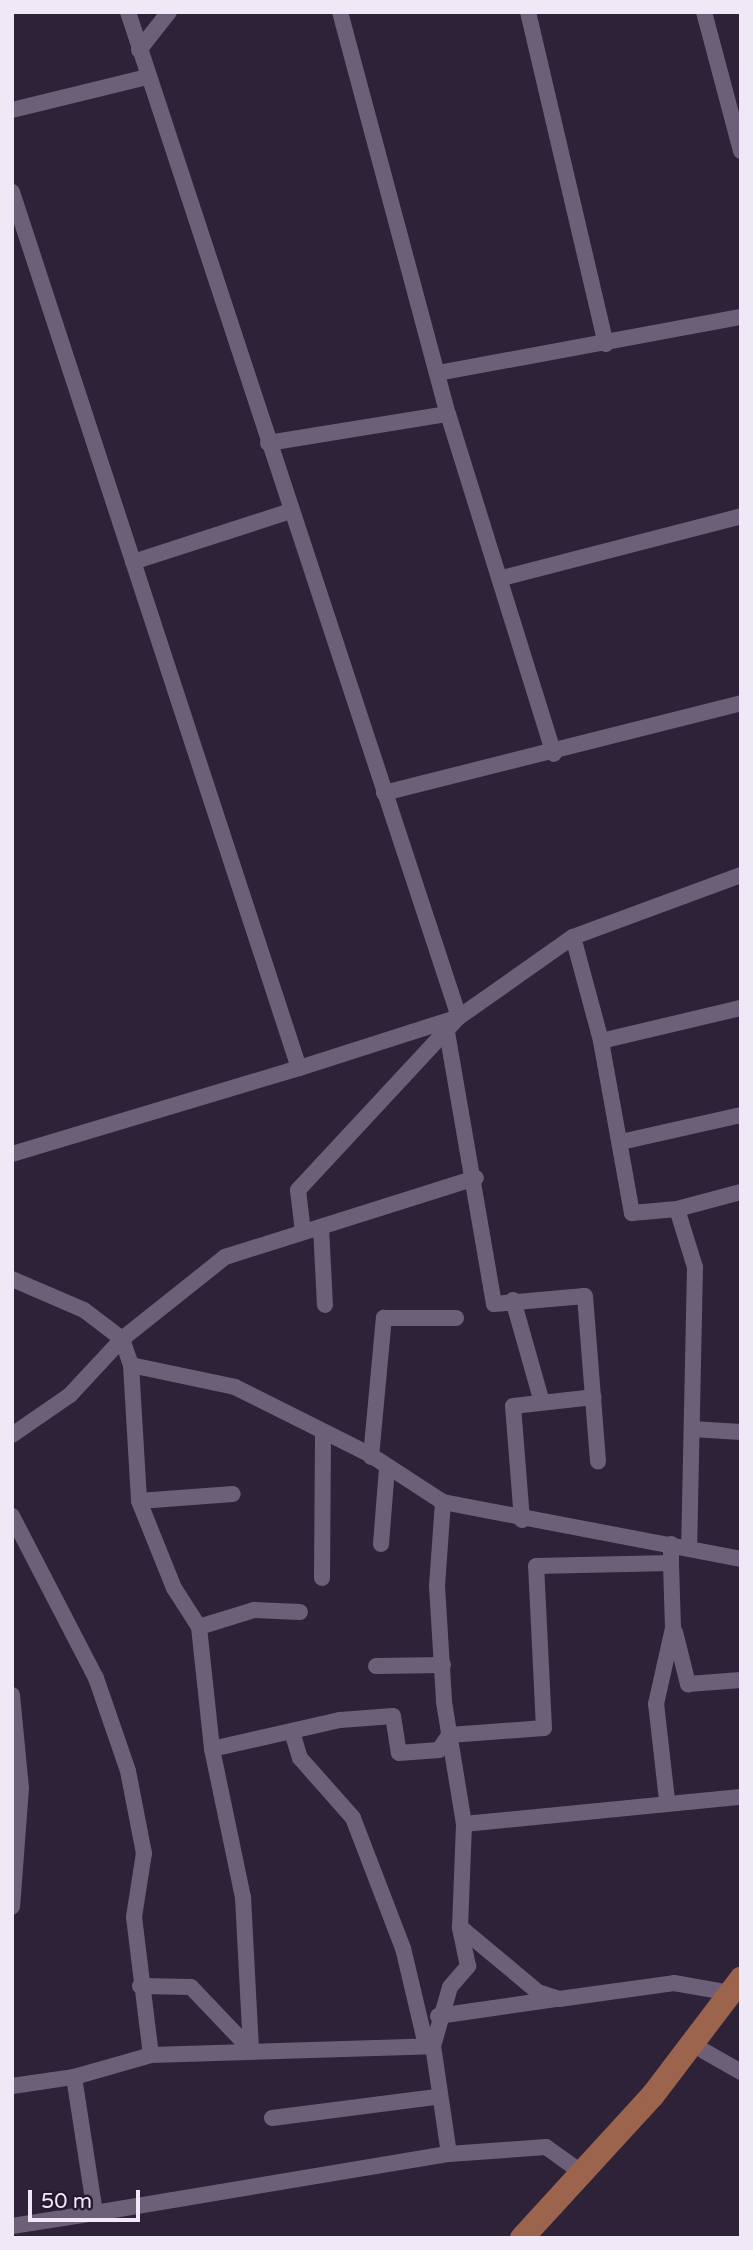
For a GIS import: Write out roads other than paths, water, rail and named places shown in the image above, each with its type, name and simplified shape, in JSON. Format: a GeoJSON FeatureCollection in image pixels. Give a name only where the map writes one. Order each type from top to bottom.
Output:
{"type":"FeatureCollection","features":[{"type":"Feature","properties":{"kind":"main road"},"geometry":{"type":"LineString","coordinates":[[534,2238],[704,2051],[737,1990]]}},
{"type":"Feature","properties":{"kind":"main road"},"geometry":{"type":"LineString","coordinates":[[522,2238],[653,2095],[737,1990]]}},
{"type":"Feature","properties":{"kind":"street"},"geometry":{"type":"LineString","coordinates":[[128,12],[147,77],[459,1017]]}},
{"type":"Feature","properties":{"kind":"street"},"geometry":{"type":"LineString","coordinates":[[139,50],[169,12]]}},
{"type":"Feature","properties":{"kind":"street"},"geometry":{"type":"LineString","coordinates":[[340,12],[448,414],[502,578],[554,754]]}},
{"type":"Feature","properties":{"kind":"street"},"geometry":{"type":"LineString","coordinates":[[528,12],[606,344]]}},
{"type":"Feature","properties":{"kind":"street"},"geometry":{"type":"LineString","coordinates":[[704,12],[741,151]]}},
{"type":"Feature","properties":{"kind":"street"},"geometry":{"type":"LineString","coordinates":[[12,110],[147,77]]}},
{"type":"Feature","properties":{"kind":"street"},"geometry":{"type":"LineString","coordinates":[[12,192],[299,1068]]}},
{"type":"Feature","properties":{"kind":"street"},"geometry":{"type":"LineString","coordinates":[[438,373],[741,317]]}},
{"type":"Feature","properties":{"kind":"street"},"geometry":{"type":"LineString","coordinates":[[268,443],[448,414]]}},
{"type":"Feature","properties":{"kind":"street"},"geometry":{"type":"LineString","coordinates":[[133,562],[291,512]]}},
{"type":"Feature","properties":{"kind":"street"},"geometry":{"type":"LineString","coordinates":[[502,578],[741,516]]}},
{"type":"Feature","properties":{"kind":"street"},"geometry":{"type":"LineString","coordinates":[[384,793],[554,754],[741,703]]}},
{"type":"Feature","properties":{"kind":"street"},"geometry":{"type":"LineString","coordinates":[[303,1232],[298,1190],[459,1017],[573,937],[741,875]]}},
{"type":"Feature","properties":{"kind":"street"},"geometry":{"type":"LineString","coordinates":[[573,937],[601,1041],[632,1213],[677,1209],[741,1192]]}},
{"type":"Feature","properties":{"kind":"street"},"geometry":{"type":"LineString","coordinates":[[601,1041],[741,1008]]}},
{"type":"Feature","properties":{"kind":"street"},"geometry":{"type":"LineString","coordinates":[[12,1154],[459,1017]]}},
{"type":"Feature","properties":{"kind":"street"},"geometry":{"type":"LineString","coordinates":[[447,1032],[476,1178],[494,1304],[513,1300],[585,1297],[598,1461]]}},
{"type":"Feature","properties":{"kind":"street"},"geometry":{"type":"LineString","coordinates":[[621,1142],[741,1115]]}},
{"type":"Feature","properties":{"kind":"street"},"geometry":{"type":"LineString","coordinates":[[12,1435],[70,1395],[122,1339],[225,1256],[476,1178]]}},
{"type":"Feature","properties":{"kind":"street"},"geometry":{"type":"LineString","coordinates":[[677,1209],[695,1267],[689,1545]]}},
{"type":"Feature","properties":{"kind":"street"},"geometry":{"type":"LineString","coordinates":[[321,1227],[325,1305]]}},
{"type":"Feature","properties":{"kind":"street"},"geometry":{"type":"LineString","coordinates":[[12,1279],[84,1310],[122,1339],[131,1365],[139,1501],[174,1588],[199,1627],[212,1749],[243,1897],[251,2050]]}},
{"type":"Feature","properties":{"kind":"street"},"geometry":{"type":"LineString","coordinates":[[513,1300],[541,1399]]}},
{"type":"Feature","properties":{"kind":"street"},"geometry":{"type":"LineString","coordinates":[[371,1457],[384,1318],[456,1318]]}},
{"type":"Feature","properties":{"kind":"street"},"geometry":{"type":"LineString","coordinates":[[131,1365],[234,1387],[371,1457],[443,1502],[522,1520],[689,1545],[741,1559]]}},
{"type":"Feature","properties":{"kind":"street"},"geometry":{"type":"LineString","coordinates":[[522,1520],[513,1406],[541,1399],[594,1397]]}},
{"type":"Feature","properties":{"kind":"street"},"geometry":{"type":"LineString","coordinates":[[692,1429],[741,1433]]}},
{"type":"Feature","properties":{"kind":"street"},"geometry":{"type":"LineString","coordinates":[[322,1578],[323,1433]]}},
{"type":"Feature","properties":{"kind":"street"},"geometry":{"type":"LineString","coordinates":[[381,1544],[387,1468]]}},
{"type":"Feature","properties":{"kind":"street"},"geometry":{"type":"LineString","coordinates":[[139,1501],[233,1494]]}},
{"type":"Feature","properties":{"kind":"street"},"geometry":{"type":"LineString","coordinates":[[443,1502],[437,1586],[449,1735],[464,1824],[460,1927],[468,1966],[450,1987],[438,2016],[432,2046],[437,2097],[449,2154]]}},
{"type":"Feature","properties":{"kind":"street"},"geometry":{"type":"LineString","coordinates":[[12,1516],[96,1678],[128,1771],[144,1853],[134,1917],[140,1986],[151,2055]]}},
{"type":"Feature","properties":{"kind":"street"},"geometry":{"type":"LineString","coordinates":[[671,1544],[673,1628],[688,1684],[741,1681]]}},
{"type":"Feature","properties":{"kind":"street"},"geometry":{"type":"LineString","coordinates":[[449,1735],[544,1728],[536,1566],[671,1563]]}},
{"type":"Feature","properties":{"kind":"street"},"geometry":{"type":"LineString","coordinates":[[199,1627],[254,1610],[300,1612]]}},
{"type":"Feature","properties":{"kind":"street"},"geometry":{"type":"LineString","coordinates":[[667,1800],[656,1704],[673,1628]]}},
{"type":"Feature","properties":{"kind":"street"},"geometry":{"type":"LineString","coordinates":[[376,1666],[443,1665]]}},
{"type":"Feature","properties":{"kind":"street"},"geometry":{"type":"LineString","coordinates":[[12,1695],[21,1788],[12,1907]]}},
{"type":"Feature","properties":{"kind":"street"},"geometry":{"type":"LineString","coordinates":[[212,1749],[292,1732],[393,1716],[399,1753],[439,1750],[449,1735]]}},
{"type":"Feature","properties":{"kind":"street"},"geometry":{"type":"LineString","coordinates":[[292,1732],[300,1758],[353,1818],[403,1948],[424,2037],[432,2046]]}},
{"type":"Feature","properties":{"kind":"street"},"geometry":{"type":"LineString","coordinates":[[464,1824],[667,1800],[741,1797]]}},
{"type":"Feature","properties":{"kind":"street"},"geometry":{"type":"LineString","coordinates":[[460,1927],[509,1971],[559,1999]]}},
{"type":"Feature","properties":{"kind":"street"},"geometry":{"type":"LineString","coordinates":[[438,2016],[674,1983],[737,1990]]}},
{"type":"Feature","properties":{"kind":"street"},"geometry":{"type":"LineString","coordinates":[[140,1986],[191,1987],[251,2050]]}},
{"type":"Feature","properties":{"kind":"street"},"geometry":{"type":"LineString","coordinates":[[12,2086],[74,2077],[151,2055],[432,2046]]}},
{"type":"Feature","properties":{"kind":"street"},"geometry":{"type":"LineString","coordinates":[[704,2051],[741,2072]]}},
{"type":"Feature","properties":{"kind":"street"},"geometry":{"type":"LineString","coordinates":[[74,2077],[95,2213]]}},
{"type":"Feature","properties":{"kind":"street"},"geometry":{"type":"LineString","coordinates":[[272,2118],[437,2097]]}},
{"type":"Feature","properties":{"kind":"street"},"geometry":{"type":"LineString","coordinates":[[12,2227],[449,2154],[546,2147],[581,2172]]}}]}
